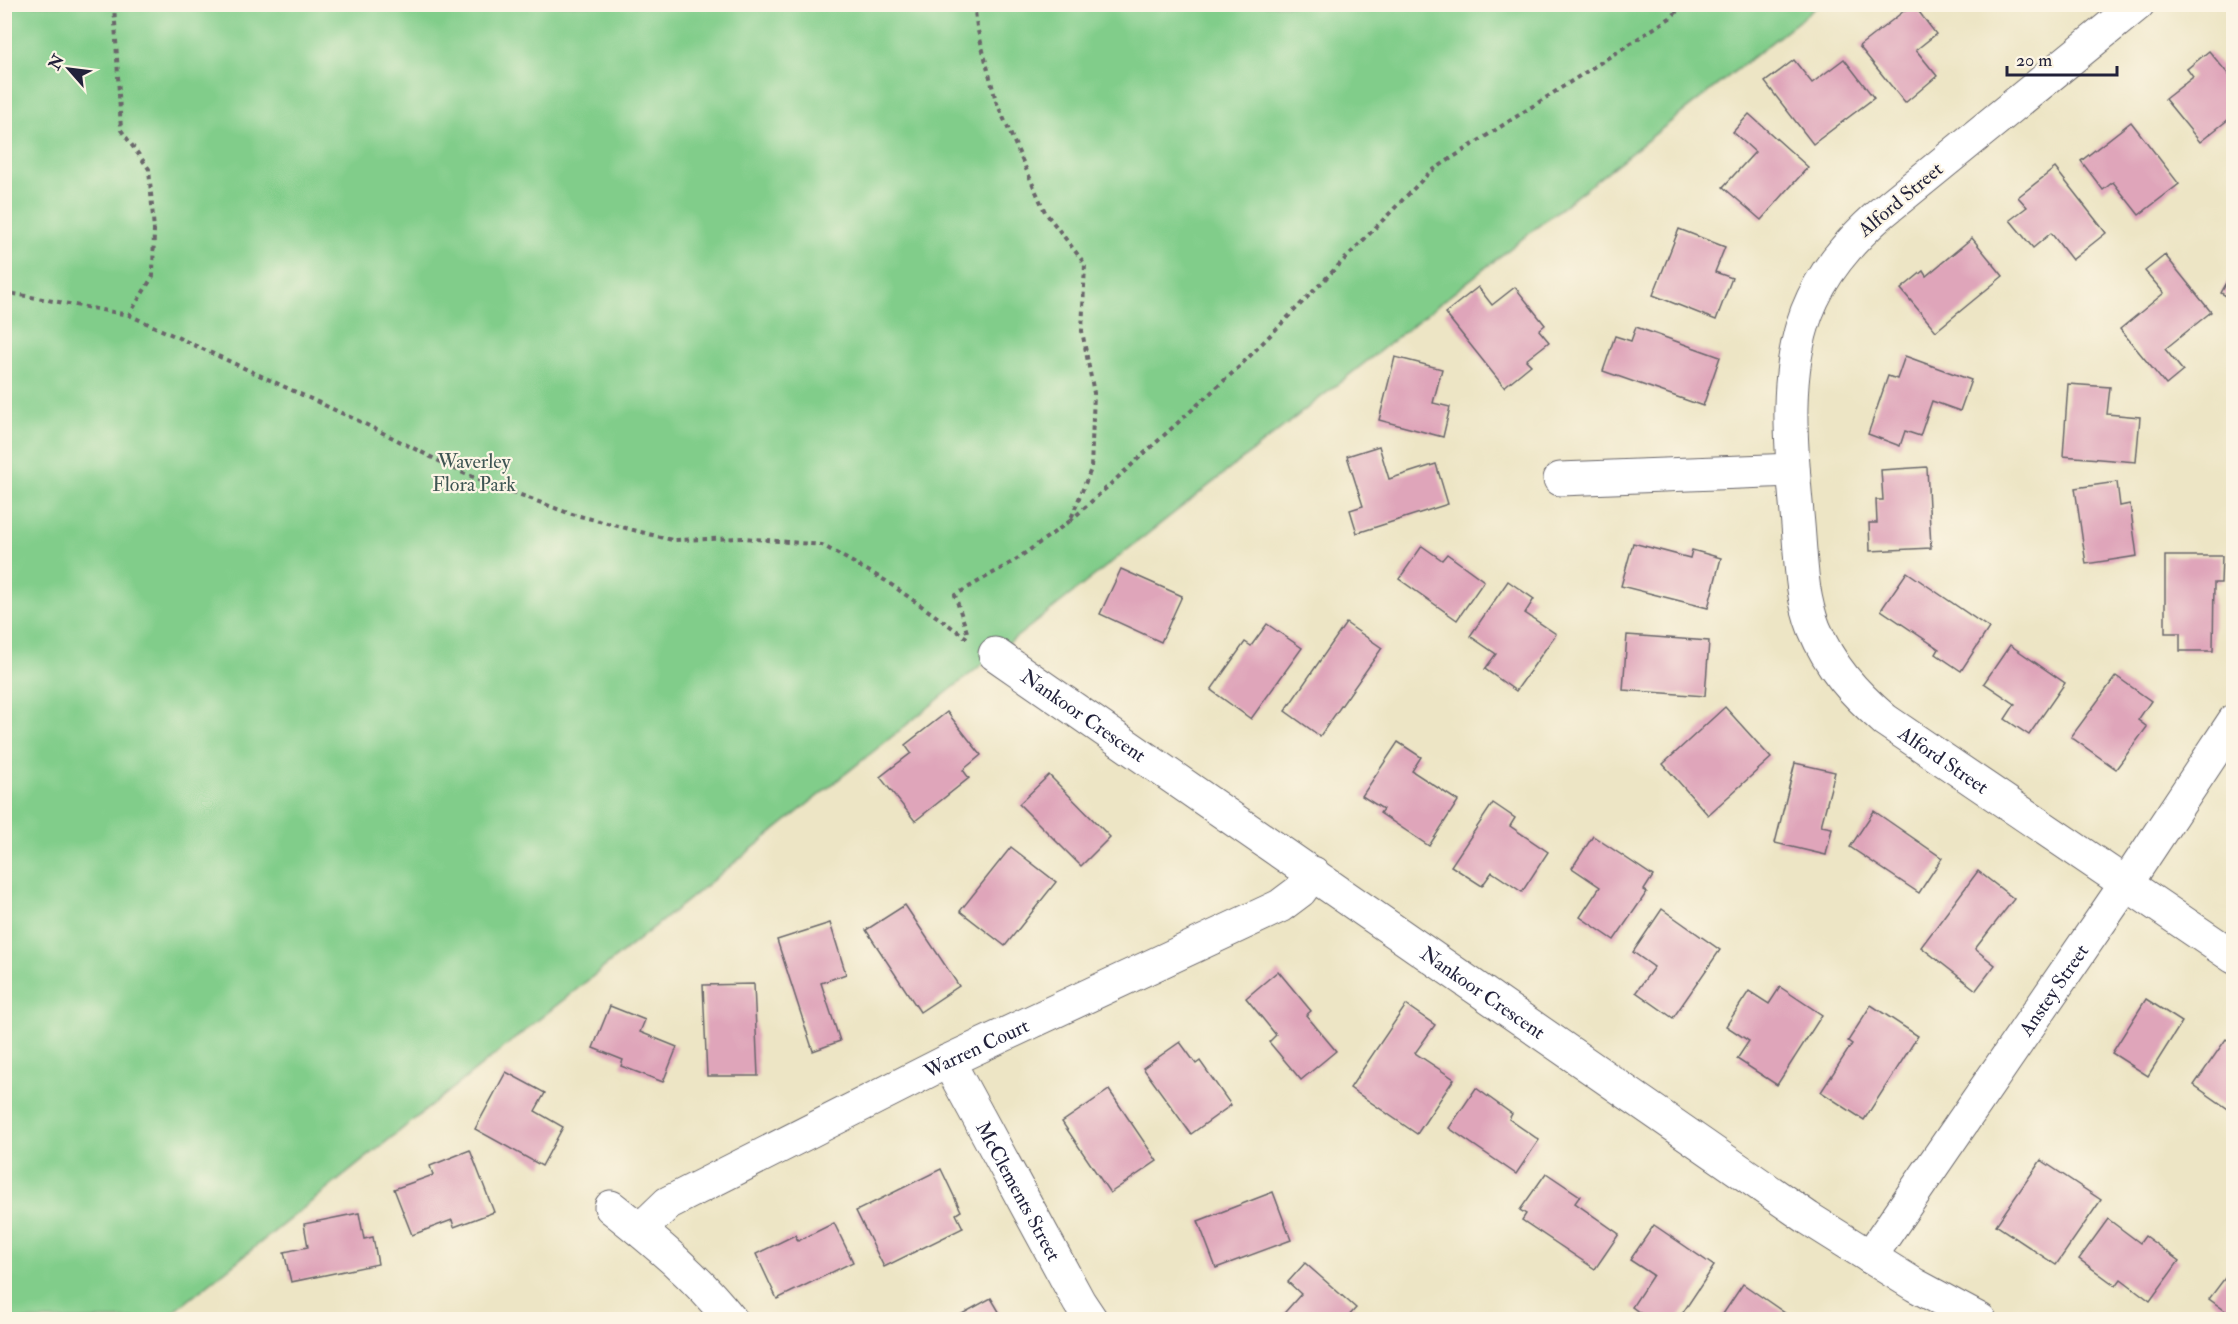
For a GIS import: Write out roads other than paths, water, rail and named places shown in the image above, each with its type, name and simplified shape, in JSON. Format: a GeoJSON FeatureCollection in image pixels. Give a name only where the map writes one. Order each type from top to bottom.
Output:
{"type":"FeatureCollection","features":[{"type":"Feature","properties":{"kind":"street","name":"Alford Street"},"geometry":{"type":"LineString","coordinates":[[2138,4],[1879,214],[1847,245],[1824,277],[1807,313],[1796,351],[1792,393],[1793,470],[1803,593],[1813,626],[1838,674],[1856,695],[1885,720],[2234,957]]}},
{"type":"Feature","properties":{"kind":"street"},"geometry":{"type":"LineString","coordinates":[[1560,479],[1793,470]]}},
{"type":"Feature","properties":{"kind":"street","name":"Nankoor Crescent"},"geometry":{"type":"LineString","coordinates":[[995,654],[1808,1218],[1870,1257],[1980,1320]]}},
{"type":"Feature","properties":{"kind":"street","name":"Anstey Street"},"geometry":{"type":"LineString","coordinates":[[1870,1257],[2126,884],[2234,721]]}},
{"type":"Feature","properties":{"kind":"street","name":"Warren Court"},"geometry":{"type":"LineString","coordinates":[[640,1230],[668,1203],[948,1061],[1280,906],[1300,891],[1313,873]]}},
{"type":"Feature","properties":{"kind":"street","name":"McClements Street"},"geometry":{"type":"LineString","coordinates":[[948,1061],[1079,1302],[1091,1320]]}},
{"type":"Feature","properties":{"kind":"street"},"geometry":{"type":"LineString","coordinates":[[611,1207],[681,1264],[731,1320]]}},
{"type":"Feature","properties":{"kind":"park label","name":"Waverley Flora Park"},"geometry":{"type":"Point","coordinates":[474,472]}}]}
